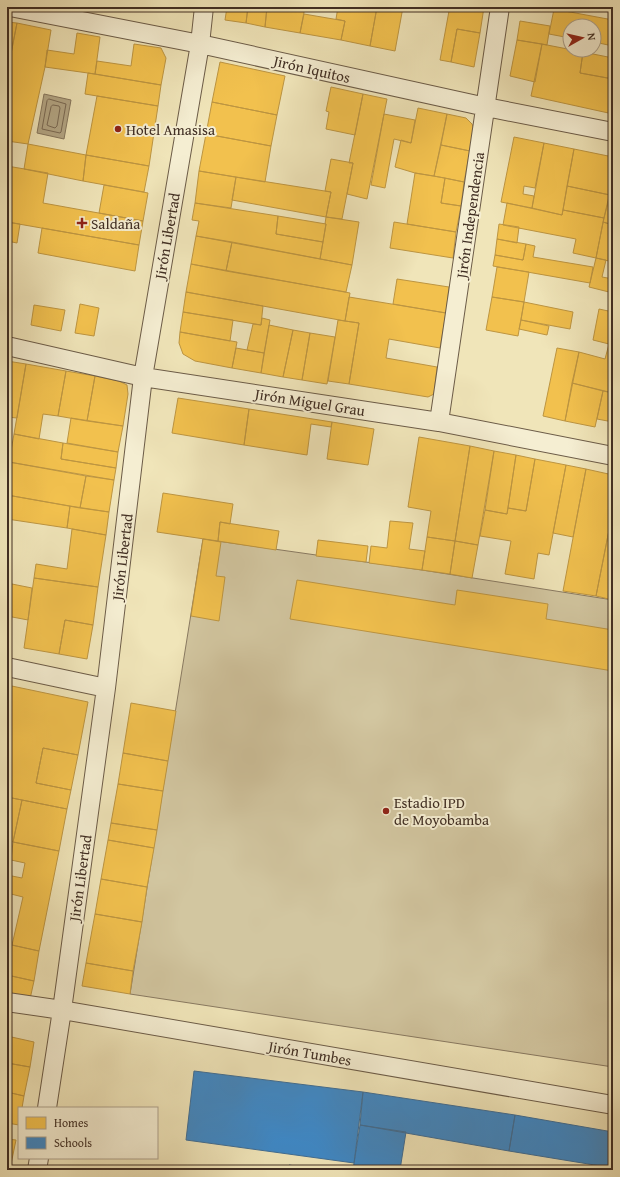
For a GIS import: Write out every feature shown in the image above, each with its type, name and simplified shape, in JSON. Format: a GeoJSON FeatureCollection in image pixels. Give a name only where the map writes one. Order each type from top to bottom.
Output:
{"type":"FeatureCollection","features":[{"type":"Feature","properties":{"kind":"street","name":"Jirón Iquitos"},"geometry":{"type":"LineString","coordinates":[[10,7],[200,44],[486,108],[613,132]]}},
{"type":"Feature","properties":{"kind":"street","name":"Jirón Libertad"},"geometry":{"type":"LineString","coordinates":[[47,1107],[62,1010],[106,688],[143,377],[200,44],[204,7]]}},
{"type":"Feature","properties":{"kind":"street","name":"Jirón Independencia"},"geometry":{"type":"LineString","coordinates":[[439,422],[500,7]]}},
{"type":"Feature","properties":{"kind":"street","name":"Jirón Miguel Grau"},"geometry":{"type":"LineString","coordinates":[[7,346],[143,377],[439,422],[613,456]]}},
{"type":"Feature","properties":{"kind":"street"},"geometry":{"type":"LineString","coordinates":[[7,667],[106,688]]}},
{"type":"Feature","properties":{"kind":"street","name":"Jirón Tumbes"},"geometry":{"type":"LineString","coordinates":[[7,1002],[62,1010],[613,1105]]}},
{"type":"Feature","properties":{"kind":"street"},"geometry":{"type":"LineString","coordinates":[[37,1170],[39,1159]]}},
{"type":"Feature","properties":{"kind":"shaded area","name":"Estadio IPD de Moyobamba"},"geometry":{"type":"Polygon","coordinates":[[[203,539],[422,570],[613,600],[613,1067],[130,994],[203,539]]]}},
{"type":"Feature","properties":{"kind":"water"},"geometry":{"type":"Polygon","coordinates":[[[44,94],[71,100],[64,139],[37,133],[44,94]]]}},
{"type":"Feature","properties":{"kind":"building: Homes"},"geometry":{"type":"Polygon","coordinates":[[[227,7],[248,7],[246,23],[225,20],[227,7]]]}},
{"type":"Feature","properties":{"kind":"building: Homes"},"geometry":{"type":"Polygon","coordinates":[[[248,7],[267,7],[265,27],[246,23],[248,7]]]}},
{"type":"Feature","properties":{"kind":"building: Homes"},"geometry":{"type":"Polygon","coordinates":[[[267,7],[305,7],[300,33],[265,27],[267,7]]]}},
{"type":"Feature","properties":{"kind":"building: Homes"},"geometry":{"type":"Polygon","coordinates":[[[338,7],[377,7],[370,46],[341,40],[345,21],[336,19],[338,7]]]}},
{"type":"Feature","properties":{"kind":"building: Homes"},"geometry":{"type":"Polygon","coordinates":[[[377,7],[403,7],[395,51],[370,46],[377,7]]]}},
{"type":"Feature","properties":{"kind":"building: Homes"},"geometry":{"type":"Polygon","coordinates":[[[424,7],[484,7],[480,33],[457,29],[451,62],[440,60],[449,11],[424,7]]]}},
{"type":"Feature","properties":{"kind":"building: Homes"},"geometry":{"type":"Polygon","coordinates":[[[554,9],[613,20],[613,46],[602,44],[602,18],[562,18],[562,36],[549,34],[554,9]]]}},
{"type":"Feature","properties":{"kind":"building: Homes"},"geometry":{"type":"Polygon","coordinates":[[[304,14],[345,21],[341,40],[300,33],[304,14]]]}},
{"type":"Feature","properties":{"kind":"building: Homes"},"geometry":{"type":"Polygon","coordinates":[[[520,21],[550,26],[547,45],[517,40],[520,21]]]}},
{"type":"Feature","properties":{"kind":"building: Homes"},"geometry":{"type":"Polygon","coordinates":[[[7,22],[17,23],[7,74],[7,22]]]}},
{"type":"Feature","properties":{"kind":"building: Homes"},"geometry":{"type":"Polygon","coordinates":[[[17,23],[51,30],[45,67],[28,144],[7,141],[7,74],[17,23]]]}},
{"type":"Feature","properties":{"kind":"building: Homes"},"geometry":{"type":"Polygon","coordinates":[[[457,29],[480,33],[474,67],[451,62],[457,29]]]}},
{"type":"Feature","properties":{"kind":"building: Homes"},"geometry":{"type":"Polygon","coordinates":[[[77,33],[100,37],[95,74],[45,67],[47,50],[74,54],[77,33]]]}},
{"type":"Feature","properties":{"kind":"building: Homes"},"geometry":{"type":"Polygon","coordinates":[[[517,40],[542,44],[535,82],[510,76],[517,40]]]}},
{"type":"Feature","properties":{"kind":"building: Homes"},"geometry":{"type":"Polygon","coordinates":[[[134,44],[161,48],[166,58],[161,85],[95,74],[97,61],[131,66],[134,44]]]}},
{"type":"Feature","properties":{"kind":"building: Homes"},"geometry":{"type":"Polygon","coordinates":[[[542,44],[562,48],[562,58],[582,58],[580,73],[613,79],[613,114],[531,96],[542,44]]]}},
{"type":"Feature","properties":{"kind":"building: Homes"},"geometry":{"type":"Polygon","coordinates":[[[602,56],[613,58],[613,79],[580,73],[582,58],[602,58],[602,56]]]}},
{"type":"Feature","properties":{"kind":"building: Homes"},"geometry":{"type":"Polygon","coordinates":[[[220,62],[285,76],[277,115],[212,102],[220,62]]]}},
{"type":"Feature","properties":{"kind":"building: Homes"},"geometry":{"type":"Polygon","coordinates":[[[88,73],[161,85],[158,106],[85,94],[88,73]]]}},
{"type":"Feature","properties":{"kind":"building: Homes"},"geometry":{"type":"Polygon","coordinates":[[[331,87],[363,94],[355,135],[326,129],[329,112],[326,111],[331,87]]]}},
{"type":"Feature","properties":{"kind":"building: Homes"},"geometry":{"type":"Polygon","coordinates":[[[363,94],[387,99],[367,199],[347,194],[353,163],[349,163],[363,94]]]}},
{"type":"Feature","properties":{"kind":"building: Homes"},"geometry":{"type":"Polygon","coordinates":[[[97,96],[158,106],[149,166],[86,155],[97,96]]]}},
{"type":"Feature","properties":{"kind":"building: Homes"},"geometry":{"type":"Polygon","coordinates":[[[212,102],[277,115],[271,146],[206,134],[212,102]]]}},
{"type":"Feature","properties":{"kind":"building: Homes"},"geometry":{"type":"Polygon","coordinates":[[[418,108],[447,114],[434,176],[415,173],[395,167],[401,140],[411,143],[418,108]]]}},
{"type":"Feature","properties":{"kind":"building: Homes"},"geometry":{"type":"Polygon","coordinates":[[[384,114],[415,120],[411,143],[394,139],[385,188],[371,185],[384,114]]]}},
{"type":"Feature","properties":{"kind":"building: Homes"},"geometry":{"type":"Polygon","coordinates":[[[447,114],[466,118],[472,124],[474,129],[470,151],[441,145],[447,114]]]}},
{"type":"Feature","properties":{"kind":"building: Homes"},"geometry":{"type":"Polygon","coordinates":[[[206,134],[271,146],[265,182],[199,171],[206,134]]]}},
{"type":"Feature","properties":{"kind":"building: Homes"},"geometry":{"type":"Polygon","coordinates":[[[514,137],[544,143],[535,188],[524,186],[523,194],[534,196],[532,208],[501,202],[514,137]]]}},
{"type":"Feature","properties":{"kind":"building: Homes"},"geometry":{"type":"Polygon","coordinates":[[[544,143],[574,149],[562,215],[532,208],[544,143]]]}},
{"type":"Feature","properties":{"kind":"building: Homes"},"geometry":{"type":"Polygon","coordinates":[[[28,144],[86,155],[83,181],[24,169],[28,144]]]}},
{"type":"Feature","properties":{"kind":"building: Homes"},"geometry":{"type":"Polygon","coordinates":[[[441,145],[470,151],[464,182],[434,176],[441,145]]]}},
{"type":"Feature","properties":{"kind":"building: Homes"},"geometry":{"type":"Polygon","coordinates":[[[574,149],[613,157],[613,179],[610,195],[567,186],[574,149]]]}},
{"type":"Feature","properties":{"kind":"building: Homes"},"geometry":{"type":"Polygon","coordinates":[[[86,155],[149,166],[144,192],[83,181],[86,155]]]}},
{"type":"Feature","properties":{"kind":"building: Homes"},"geometry":{"type":"Polygon","coordinates":[[[331,159],[353,163],[342,219],[326,217],[331,192],[325,191],[331,159]]]}},
{"type":"Feature","properties":{"kind":"building: Homes"},"geometry":{"type":"Polygon","coordinates":[[[7,166],[48,173],[43,203],[143,221],[139,245],[7,222],[7,166]]]}},
{"type":"Feature","properties":{"kind":"building: Homes"},"geometry":{"type":"Polygon","coordinates":[[[199,171],[236,177],[231,208],[195,203],[199,171]]]}},
{"type":"Feature","properties":{"kind":"building: Homes"},"geometry":{"type":"Polygon","coordinates":[[[415,173],[445,178],[441,203],[461,206],[456,232],[407,224],[415,173]]]}},
{"type":"Feature","properties":{"kind":"building: Homes"},"geometry":{"type":"Polygon","coordinates":[[[236,177],[331,192],[326,217],[232,200],[236,177]]]}},
{"type":"Feature","properties":{"kind":"building: Homes"},"geometry":{"type":"Polygon","coordinates":[[[445,178],[464,182],[461,206],[441,203],[445,178]]]}},
{"type":"Feature","properties":{"kind":"building: Homes"},"geometry":{"type":"Polygon","coordinates":[[[613,179],[613,225],[603,222],[613,179]]]}},
{"type":"Feature","properties":{"kind":"building: Homes"},"geometry":{"type":"Polygon","coordinates":[[[104,185],[148,193],[143,221],[99,213],[104,185]]]}},
{"type":"Feature","properties":{"kind":"building: Homes"},"geometry":{"type":"Polygon","coordinates":[[[567,186],[610,195],[604,218],[563,210],[567,186]]]}},
{"type":"Feature","properties":{"kind":"building: Homes"},"geometry":{"type":"Polygon","coordinates":[[[195,203],[278,216],[276,234],[323,242],[320,259],[196,236],[199,221],[192,220],[195,203]]]}},
{"type":"Feature","properties":{"kind":"building: Homes"},"geometry":{"type":"Polygon","coordinates":[[[507,203],[562,215],[563,210],[604,218],[596,258],[573,253],[576,239],[503,225],[507,203]]]}},
{"type":"Feature","properties":{"kind":"building: Homes"},"geometry":{"type":"Polygon","coordinates":[[[278,216],[326,224],[323,242],[276,234],[278,216]]]}},
{"type":"Feature","properties":{"kind":"building: Homes"},"geometry":{"type":"Polygon","coordinates":[[[326,217],[359,222],[352,265],[320,259],[326,217]]]}},
{"type":"Feature","properties":{"kind":"building: Homes"},"geometry":{"type":"Polygon","coordinates":[[[7,222],[20,224],[17,243],[7,241],[7,222]]]}},
{"type":"Feature","properties":{"kind":"building: Homes"},"geometry":{"type":"Polygon","coordinates":[[[394,222],[456,232],[453,258],[390,248],[394,222]]]}},
{"type":"Feature","properties":{"kind":"building: Homes"},"geometry":{"type":"Polygon","coordinates":[[[603,222],[613,225],[613,262],[596,258],[603,222]]]}},
{"type":"Feature","properties":{"kind":"building: Homes"},"geometry":{"type":"Polygon","coordinates":[[[499,224],[519,227],[517,243],[497,239],[499,224]]]}},
{"type":"Feature","properties":{"kind":"building: Homes"},"geometry":{"type":"Polygon","coordinates":[[[42,228],[139,245],[135,271],[38,253],[42,228]]]}},
{"type":"Feature","properties":{"kind":"building: Homes"},"geometry":{"type":"Polygon","coordinates":[[[196,236],[232,242],[226,271],[191,264],[196,236]]]}},
{"type":"Feature","properties":{"kind":"building: Homes"},"geometry":{"type":"Polygon","coordinates":[[[497,239],[526,244],[523,260],[495,255],[497,239]]]}},
{"type":"Feature","properties":{"kind":"building: Homes"},"geometry":{"type":"Polygon","coordinates":[[[232,242],[352,265],[346,292],[226,271],[232,242]]]}},
{"type":"Feature","properties":{"kind":"building: Homes"},"geometry":{"type":"Polygon","coordinates":[[[526,244],[535,246],[533,257],[593,267],[590,283],[493,266],[495,255],[523,260],[526,244]]]}},
{"type":"Feature","properties":{"kind":"building: Homes"},"geometry":{"type":"Polygon","coordinates":[[[596,258],[606,260],[602,277],[613,279],[613,293],[589,287],[596,258]]]}},
{"type":"Feature","properties":{"kind":"building: Homes"},"geometry":{"type":"Polygon","coordinates":[[[191,264],[350,293],[345,321],[186,292],[191,264]]]}},
{"type":"Feature","properties":{"kind":"building: Homes"},"geometry":{"type":"Polygon","coordinates":[[[497,267],[529,272],[524,302],[492,297],[497,267]]]}},
{"type":"Feature","properties":{"kind":"building: Homes"},"geometry":{"type":"Polygon","coordinates":[[[397,279],[449,287],[446,313],[393,304],[397,279]]]}},
{"type":"Feature","properties":{"kind":"building: Homes"},"geometry":{"type":"Polygon","coordinates":[[[186,292],[263,306],[261,325],[183,312],[186,292]]]}},
{"type":"Feature","properties":{"kind":"building: Homes"},"geometry":{"type":"Polygon","coordinates":[[[349,297],[446,313],[440,348],[389,339],[386,358],[437,367],[434,394],[428,397],[349,384],[359,323],[345,321],[349,297]]]}},
{"type":"Feature","properties":{"kind":"building: Homes"},"geometry":{"type":"Polygon","coordinates":[[[492,297],[524,302],[518,336],[486,330],[492,297]]]}},
{"type":"Feature","properties":{"kind":"building: Homes"},"geometry":{"type":"Polygon","coordinates":[[[524,302],[573,312],[570,329],[521,320],[524,302]]]}},
{"type":"Feature","properties":{"kind":"building: Homes"},"geometry":{"type":"Polygon","coordinates":[[[80,304],[99,308],[94,336],[75,333],[80,304]]]}},
{"type":"Feature","properties":{"kind":"building: Homes"},"geometry":{"type":"Polygon","coordinates":[[[34,305],[65,310],[61,331],[31,325],[34,305]]]}},
{"type":"Feature","properties":{"kind":"building: Homes"},"geometry":{"type":"Polygon","coordinates":[[[599,309],[613,312],[613,393],[572,383],[579,352],[605,359],[609,344],[593,340],[599,309]]]}},
{"type":"Feature","properties":{"kind":"building: Homes"},"geometry":{"type":"Polygon","coordinates":[[[183,312],[233,320],[230,341],[180,332],[183,312]]]}},
{"type":"Feature","properties":{"kind":"building: Homes"},"geometry":{"type":"Polygon","coordinates":[[[262,318],[270,320],[264,353],[247,350],[253,324],[261,325],[262,318]]]}},
{"type":"Feature","properties":{"kind":"building: Homes"},"geometry":{"type":"Polygon","coordinates":[[[338,320],[359,323],[349,384],[328,381],[338,320]]]}},
{"type":"Feature","properties":{"kind":"building: Homes"},"geometry":{"type":"Polygon","coordinates":[[[521,320],[549,326],[547,335],[519,329],[521,320]]]}},
{"type":"Feature","properties":{"kind":"building: Homes"},"geometry":{"type":"Polygon","coordinates":[[[269,325],[293,330],[283,377],[261,373],[269,325]]]}},
{"type":"Feature","properties":{"kind":"building: Homes"},"geometry":{"type":"Polygon","coordinates":[[[293,330],[310,333],[302,380],[283,377],[293,330]]]}},
{"type":"Feature","properties":{"kind":"building: Homes"},"geometry":{"type":"Polygon","coordinates":[[[180,332],[237,342],[232,368],[195,361],[183,354],[179,343],[180,332]]]}},
{"type":"Feature","properties":{"kind":"building: Homes"},"geometry":{"type":"Polygon","coordinates":[[[310,333],[335,337],[327,384],[302,380],[310,333]]]}},
{"type":"Feature","properties":{"kind":"building: Homes"},"geometry":{"type":"Polygon","coordinates":[[[236,348],[264,353],[261,373],[232,368],[236,348]]]}},
{"type":"Feature","properties":{"kind":"building: Homes"},"geometry":{"type":"Polygon","coordinates":[[[557,348],[579,352],[565,421],[543,416],[557,348]]]}},
{"type":"Feature","properties":{"kind":"building: Homes"},"geometry":{"type":"Polygon","coordinates":[[[7,361],[26,364],[17,418],[7,417],[7,361]]]}},
{"type":"Feature","properties":{"kind":"building: Homes"},"geometry":{"type":"Polygon","coordinates":[[[26,364],[66,371],[58,416],[43,414],[39,439],[14,434],[26,364]]]}},
{"type":"Feature","properties":{"kind":"building: Homes"},"geometry":{"type":"Polygon","coordinates":[[[66,371],[95,376],[87,421],[58,416],[66,371]]]}},
{"type":"Feature","properties":{"kind":"building: Homes"},"geometry":{"type":"Polygon","coordinates":[[[95,376],[119,381],[127,385],[128,394],[123,426],[87,421],[95,376]]]}},
{"type":"Feature","properties":{"kind":"building: Homes"},"geometry":{"type":"Polygon","coordinates":[[[572,383],[603,391],[595,427],[565,421],[572,383]]]}},
{"type":"Feature","properties":{"kind":"building: Homes"},"geometry":{"type":"Polygon","coordinates":[[[603,391],[613,393],[613,422],[597,419],[603,391]]]}},
{"type":"Feature","properties":{"kind":"building: Homes"},"geometry":{"type":"Polygon","coordinates":[[[178,398],[249,409],[244,445],[172,433],[178,398]]]}},
{"type":"Feature","properties":{"kind":"building: Homes"},"geometry":{"type":"Polygon","coordinates":[[[249,409],[332,422],[331,427],[311,424],[307,455],[244,445],[249,409]]]}},
{"type":"Feature","properties":{"kind":"building: Homes"},"geometry":{"type":"Polygon","coordinates":[[[71,418],[123,426],[118,452],[67,443],[71,418]]]}},
{"type":"Feature","properties":{"kind":"building: Homes"},"geometry":{"type":"Polygon","coordinates":[[[332,422],[374,429],[368,465],[327,459],[332,422]]]}},
{"type":"Feature","properties":{"kind":"building: Homes"},"geometry":{"type":"Polygon","coordinates":[[[14,434],[63,443],[61,459],[116,468],[114,480],[9,462],[14,434]]]}},
{"type":"Feature","properties":{"kind":"building: Homes"},"geometry":{"type":"Polygon","coordinates":[[[419,437],[470,446],[455,541],[427,537],[431,511],[408,507],[419,437]]]}},
{"type":"Feature","properties":{"kind":"building: Homes"},"geometry":{"type":"Polygon","coordinates":[[[63,443],[118,452],[116,468],[61,459],[63,443]]]}},
{"type":"Feature","properties":{"kind":"building: Homes"},"geometry":{"type":"Polygon","coordinates":[[[470,446],[494,451],[478,545],[455,541],[470,446]]]}},
{"type":"Feature","properties":{"kind":"building: Homes"},"geometry":{"type":"Polygon","coordinates":[[[494,451],[516,455],[507,514],[485,510],[494,451]]]}},
{"type":"Feature","properties":{"kind":"building: Homes"},"geometry":{"type":"Polygon","coordinates":[[[516,455],[535,459],[526,511],[508,508],[516,455]]]}},
{"type":"Feature","properties":{"kind":"building: Homes"},"geometry":{"type":"Polygon","coordinates":[[[535,459],[566,465],[549,555],[538,553],[534,579],[505,574],[511,541],[480,536],[485,510],[507,514],[508,508],[526,511],[535,459]]]}},
{"type":"Feature","properties":{"kind":"building: Homes"},"geometry":{"type":"Polygon","coordinates":[[[9,462],[86,476],[80,508],[7,495],[7,473],[9,462]]]}},
{"type":"Feature","properties":{"kind":"building: Homes"},"geometry":{"type":"Polygon","coordinates":[[[566,465],[586,469],[573,537],[553,533],[566,465]]]}},
{"type":"Feature","properties":{"kind":"building: Homes"},"geometry":{"type":"Polygon","coordinates":[[[586,469],[613,475],[613,510],[596,596],[563,591],[586,469]]]}},
{"type":"Feature","properties":{"kind":"building: Homes"},"geometry":{"type":"Polygon","coordinates":[[[86,476],[114,480],[109,512],[80,508],[86,476]]]}},
{"type":"Feature","properties":{"kind":"building: Homes"},"geometry":{"type":"Polygon","coordinates":[[[163,493],[233,504],[230,524],[220,522],[218,541],[157,532],[163,493]]]}},
{"type":"Feature","properties":{"kind":"building: Homes"},"geometry":{"type":"Polygon","coordinates":[[[7,495],[70,506],[67,528],[7,519],[7,495]]]}},
{"type":"Feature","properties":{"kind":"building: Homes"},"geometry":{"type":"Polygon","coordinates":[[[70,506],[109,512],[106,535],[67,528],[70,506]]]}},
{"type":"Feature","properties":{"kind":"building: Homes"},"geometry":{"type":"Polygon","coordinates":[[[613,510],[613,600],[596,596],[613,510]]]}},
{"type":"Feature","properties":{"kind":"building: Homes"},"geometry":{"type":"Polygon","coordinates":[[[390,521],[413,523],[409,549],[425,551],[422,570],[369,563],[371,546],[387,548],[390,521]]]}},
{"type":"Feature","properties":{"kind":"building: Homes"},"geometry":{"type":"Polygon","coordinates":[[[220,522],[279,531],[276,550],[218,541],[220,522]]]}},
{"type":"Feature","properties":{"kind":"building: Homes"},"geometry":{"type":"Polygon","coordinates":[[[72,529],[106,535],[98,587],[34,578],[36,564],[67,569],[72,529]]]}},
{"type":"Feature","properties":{"kind":"building: Homes"},"geometry":{"type":"Polygon","coordinates":[[[427,537],[455,541],[450,574],[422,570],[427,537]]]}},
{"type":"Feature","properties":{"kind":"building: Homes"},"geometry":{"type":"Polygon","coordinates":[[[203,539],[221,542],[216,576],[225,577],[219,621],[191,616],[203,539]]]}},
{"type":"Feature","properties":{"kind":"building: Homes"},"geometry":{"type":"Polygon","coordinates":[[[318,540],[368,546],[366,562],[316,556],[318,540]]]}},
{"type":"Feature","properties":{"kind":"building: Homes"},"geometry":{"type":"Polygon","coordinates":[[[455,541],[478,545],[472,578],[450,574],[455,541]]]}},
{"type":"Feature","properties":{"kind":"building: Homes"},"geometry":{"type":"Polygon","coordinates":[[[34,578],[98,587],[93,625],[65,620],[59,654],[24,648],[34,578]]]}},
{"type":"Feature","properties":{"kind":"building: Homes"},"geometry":{"type":"Polygon","coordinates":[[[297,580],[455,605],[457,590],[548,604],[546,619],[613,630],[613,671],[290,619],[297,580]]]}},
{"type":"Feature","properties":{"kind":"building: Homes"},"geometry":{"type":"Polygon","coordinates":[[[7,583],[32,588],[28,620],[7,616],[7,583]]]}},
{"type":"Feature","properties":{"kind":"building: Homes"},"geometry":{"type":"Polygon","coordinates":[[[65,620],[93,625],[87,659],[59,654],[65,620]]]}},
{"type":"Feature","properties":{"kind":"building: Homes"},"geometry":{"type":"Polygon","coordinates":[[[7,685],[88,702],[78,755],[43,748],[36,783],[71,790],[67,809],[7,797],[7,685]]]}},
{"type":"Feature","properties":{"kind":"building: Homes"},"geometry":{"type":"Polygon","coordinates":[[[131,703],[176,711],[168,761],[123,753],[131,703]]]}},
{"type":"Feature","properties":{"kind":"building: Homes"},"geometry":{"type":"Polygon","coordinates":[[[43,748],[78,755],[71,790],[36,783],[43,748]]]}},
{"type":"Feature","properties":{"kind":"building: Homes"},"geometry":{"type":"Polygon","coordinates":[[[123,753],[168,761],[163,791],[118,784],[123,753]]]}},
{"type":"Feature","properties":{"kind":"building: Homes"},"geometry":{"type":"Polygon","coordinates":[[[118,784],[163,791],[157,830],[111,823],[118,784]]]}},
{"type":"Feature","properties":{"kind":"building: Homes"},"geometry":{"type":"Polygon","coordinates":[[[7,797],[22,800],[13,842],[7,840],[7,797]]]}},
{"type":"Feature","properties":{"kind":"building: Homes"},"geometry":{"type":"Polygon","coordinates":[[[22,800],[67,809],[59,851],[13,842],[22,800]]]}},
{"type":"Feature","properties":{"kind":"building: Homes"},"geometry":{"type":"Polygon","coordinates":[[[111,823],[157,830],[154,848],[108,840],[111,823]]]}},
{"type":"Feature","properties":{"kind":"building: Homes"},"geometry":{"type":"Polygon","coordinates":[[[108,840],[154,848],[147,887],[101,879],[108,840]]]}},
{"type":"Feature","properties":{"kind":"building: Homes"},"geometry":{"type":"Polygon","coordinates":[[[13,842],[59,851],[39,951],[12,945],[23,897],[7,893],[7,875],[22,878],[25,863],[11,860],[13,842]]]}},
{"type":"Feature","properties":{"kind":"building: Homes"},"geometry":{"type":"Polygon","coordinates":[[[101,879],[147,887],[142,922],[95,914],[101,879]]]}},
{"type":"Feature","properties":{"kind":"building: Homes"},"geometry":{"type":"Polygon","coordinates":[[[95,914],[142,922],[133,971],[86,963],[95,914]]]}},
{"type":"Feature","properties":{"kind":"building: Homes"},"geometry":{"type":"Polygon","coordinates":[[[7,944],[39,951],[34,981],[7,975],[7,944]]]}},
{"type":"Feature","properties":{"kind":"building: Homes"},"geometry":{"type":"Polygon","coordinates":[[[86,963],[133,971],[130,994],[82,986],[86,963]]]}},
{"type":"Feature","properties":{"kind":"building: Homes"},"geometry":{"type":"Polygon","coordinates":[[[7,975],[34,981],[30,999],[7,994],[7,975]]]}},
{"type":"Feature","properties":{"kind":"building: Homes"},"geometry":{"type":"Polygon","coordinates":[[[7,1036],[34,1042],[30,1067],[7,1063],[7,1036]]]}},
{"type":"Feature","properties":{"kind":"building: Homes"},"geometry":{"type":"Polygon","coordinates":[[[7,1063],[30,1067],[24,1096],[7,1092],[7,1063]]]}},
{"type":"Feature","properties":{"kind":"building: Homes"},"geometry":{"type":"Polygon","coordinates":[[[7,1092],[24,1096],[22,1107],[18,1107],[18,1125],[7,1123],[7,1092]]]}},
{"type":"Feature","properties":{"kind":"building: Homes"},"geometry":{"type":"Polygon","coordinates":[[[7,1139],[16,1140],[10,1169],[7,1169],[7,1139]]]}},
{"type":"Feature","properties":{"kind":"building: Schools"},"geometry":{"type":"Polygon","coordinates":[[[194,1071],[363,1092],[354,1163],[186,1140],[194,1071]]]}},
{"type":"Feature","properties":{"kind":"building: Schools"},"geometry":{"type":"Polygon","coordinates":[[[363,1092],[515,1115],[509,1151],[360,1125],[363,1092]]]}},
{"type":"Feature","properties":{"kind":"building: Schools"},"geometry":{"type":"Polygon","coordinates":[[[515,1115],[613,1132],[613,1168],[509,1151],[515,1115]]]}},
{"type":"Feature","properties":{"kind":"building: Schools"},"geometry":{"type":"Polygon","coordinates":[[[360,1125],[406,1132],[400,1170],[353,1170],[360,1125]]]}},
{"type":"Feature","properties":{"kind":"building: Schools"},"geometry":{"type":"Polygon","coordinates":[[[289,1165],[320,1170],[288,1170],[289,1165]]]}},
{"type":"Feature","properties":{"kind":"place","name":"Hotel Amasisa"},"geometry":{"type":"Point","coordinates":[118,129]}},
{"type":"Feature","properties":{"kind":"place","name":"Saldaña"},"geometry":{"type":"Point","coordinates":[82,223]}},
{"type":"Feature","properties":{"kind":"place","name":"Estadio IPD de Moyobamba"},"geometry":{"type":"Point","coordinates":[386,811]}}]}
